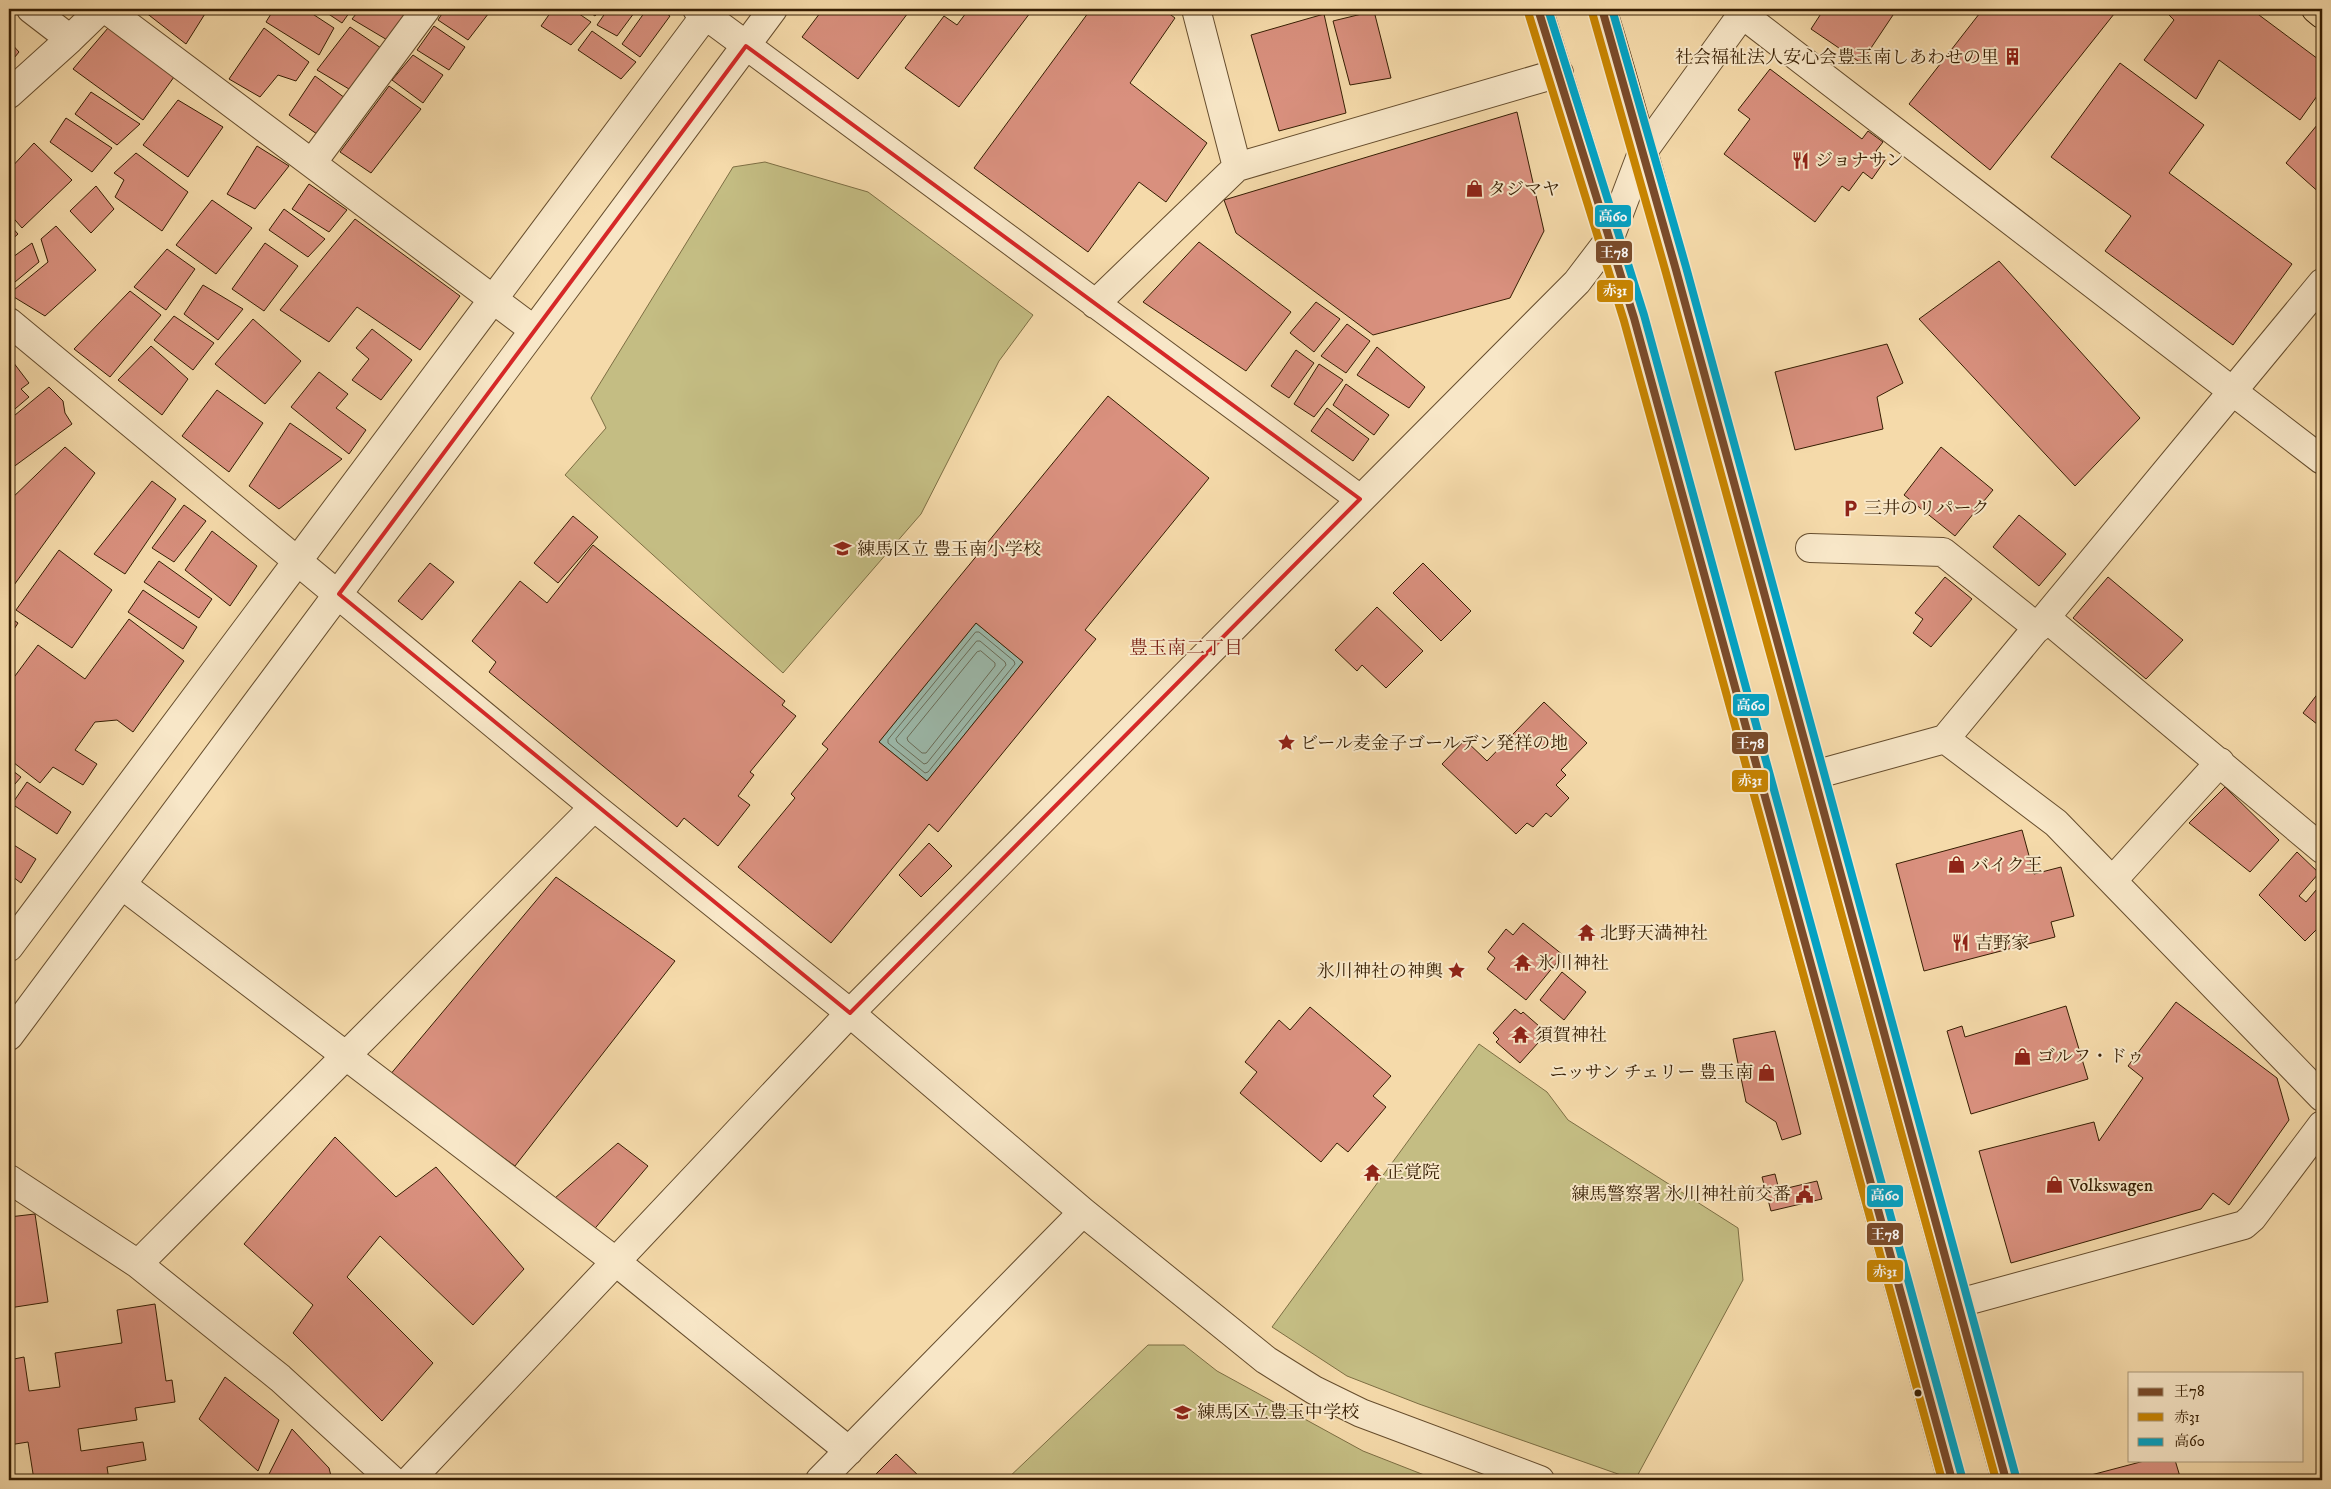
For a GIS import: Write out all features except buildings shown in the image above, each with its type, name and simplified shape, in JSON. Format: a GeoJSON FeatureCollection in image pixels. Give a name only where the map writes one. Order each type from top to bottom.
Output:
{"type":"FeatureCollection","features":[{"type":"Feature","properties":{"kind":"main road"},"geometry":{"type":"LineString","coordinates":[[1538,9],[1560,73],[1634,318],[1952,1480]]}},
{"type":"Feature","properties":{"kind":"main road"},"geometry":{"type":"LineString","coordinates":[[1602,9],[1618,58],[1642,153],[2006,1480]]}},
{"type":"Feature","properties":{"kind":"main road"},"geometry":{"type":"LineString","coordinates":[[2316,9],[2322,14]]}},
{"type":"Feature","properties":{"kind":"street"},"geometry":{"type":"LineString","coordinates":[[31,9],[70,39]]}},
{"type":"Feature","properties":{"kind":"street"},"geometry":{"type":"LineString","coordinates":[[9,94],[100,9]]}},
{"type":"Feature","properties":{"kind":"street"},"geometry":{"type":"LineString","coordinates":[[106,9],[534,330]]}},
{"type":"Feature","properties":{"kind":"street"},"geometry":{"type":"LineString","coordinates":[[312,163],[426,9]]}},
{"type":"Feature","properties":{"kind":"street"},"geometry":{"type":"LineString","coordinates":[[9,1036],[773,9]]}},
{"type":"Feature","properties":{"kind":"street"},"geometry":{"type":"LineString","coordinates":[[1196,9],[1237,167]]}},
{"type":"Feature","properties":{"kind":"street"},"geometry":{"type":"LineString","coordinates":[[9,947],[493,299],[704,11],[746,46],[1360,499]]}},
{"type":"Feature","properties":{"kind":"street"},"geometry":{"type":"LineString","coordinates":[[410,1480],[850,1014],[1577,282],[1609,240],[1642,153],[1744,11],[2322,460]]}},
{"type":"Feature","properties":{"kind":"street"},"geometry":{"type":"LineString","coordinates":[[1096,304],[1237,167],[1560,73]]}},
{"type":"Feature","properties":{"kind":"street"},"geometry":{"type":"LineString","coordinates":[[1814,775],[1944,739],[2234,392],[2322,283]]}},
{"type":"Feature","properties":{"kind":"street"},"geometry":{"type":"LineString","coordinates":[[9,322],[594,807],[850,1014],[1083,1212],[1266,1360],[1314,1390],[1361,1413],[1540,1480]]}},
{"type":"Feature","properties":{"kind":"street"},"geometry":{"type":"LineString","coordinates":[[1810,548],[1943,552],[2042,623],[2220,762],[2322,849]]}},
{"type":"Feature","properties":{"kind":"street"},"geometry":{"type":"LineString","coordinates":[[1944,739],[2056,823],[2322,1097]]}},
{"type":"Feature","properties":{"kind":"street"},"geometry":{"type":"LineString","coordinates":[[2113,880],[2220,762]]}},
{"type":"Feature","properties":{"kind":"street"},"geometry":{"type":"LineString","coordinates":[[138,1264],[594,807]]}},
{"type":"Feature","properties":{"kind":"street"},"geometry":{"type":"LineString","coordinates":[[122,885],[615,1261],[849,1451]]}},
{"type":"Feature","properties":{"kind":"street"},"geometry":{"type":"LineString","coordinates":[[1959,1303],[2244,1225],[2252,1218],[2322,1125]]}},
{"type":"Feature","properties":{"kind":"street"},"geometry":{"type":"LineString","coordinates":[[9,1179],[138,1264],[280,1378],[392,1480]]}},
{"type":"Feature","properties":{"kind":"street"},"geometry":{"type":"LineString","coordinates":[[820,1480],[1083,1212]]}},
{"type":"Feature","properties":{"kind":"highlighted area"},"geometry":{"type":"Polygon","coordinates":[[[746,46],[1360,499],[850,1013],[339,594],[746,46]]]}},
{"type":"Feature","properties":{"kind":"shaded area"},"geometry":{"type":"Polygon","coordinates":[[[765,162],[868,192],[1033,315],[999,361],[921,514],[783,673],[565,475],[606,428],[591,398],[733,167],[765,162]]]}},
{"type":"Feature","properties":{"kind":"shaded area"},"geometry":{"type":"Polygon","coordinates":[[[1479,1044],[1547,1092],[1568,1120],[1738,1228],[1743,1280],[1635,1480],[1419,1404],[1347,1376],[1272,1327],[1479,1044]]]}},
{"type":"Feature","properties":{"kind":"shaded area","name":"練馬区立豊玉中学校"},"geometry":{"type":"Polygon","coordinates":[[[1148,1345],[1184,1345],[1217,1371],[1363,1451],[1437,1480],[1006,1480],[1148,1345]]]}},
{"type":"Feature","properties":{"kind":"water"},"geometry":{"type":"Polygon","coordinates":[[[976,623],[1023,662],[927,781],[879,742],[976,623]]]}},
{"type":"Feature","properties":{"kind":"transit line","name":"王78"},"geometry":{"type":"LineString","coordinates":[[1538,9],[1634,318],[1952,1480]]}},
{"type":"Feature","properties":{"kind":"transit line","name":"高60"},"geometry":{"type":"LineString","coordinates":[[1548,9],[1644,315],[1962,1477]]}},
{"type":"Feature","properties":{"kind":"transit line","name":"王78"},"geometry":{"type":"LineString","coordinates":[[1602,9],[1676,270],[2006,1480]]}},
{"type":"Feature","properties":{"kind":"transit line","name":"高60"},"geometry":{"type":"LineString","coordinates":[[1612,9],[1686,267],[2016,1477]]}},
{"type":"Feature","properties":{"kind":"transit line","name":"赤31"},"geometry":{"type":"LineString","coordinates":[[1528,12],[1624,321],[1942,1480]]}},
{"type":"Feature","properties":{"kind":"transit line","name":"赤31"},"geometry":{"type":"LineString","coordinates":[[1592,12],[1666,273],[1996,1480]]}},
{"type":"Feature","properties":{"kind":"place","name":"社会福祉法人安心会豊玉南しあわせの里"},"geometry":{"type":"Point","coordinates":[2013,57]}},
{"type":"Feature","properties":{"kind":"place","name":"ジョナサン"},"geometry":{"type":"Point","coordinates":[1801,160]}},
{"type":"Feature","properties":{"kind":"place","name":"タジマヤ"},"geometry":{"type":"Point","coordinates":[1474,189]}},
{"type":"Feature","properties":{"kind":"place","name":"三井のリパーク"},"geometry":{"type":"Point","coordinates":[1850,508]}},
{"type":"Feature","properties":{"kind":"place","name":"練馬区立 豊玉南小学校"},"geometry":{"type":"Point","coordinates":[843,549]}},
{"type":"Feature","properties":{"kind":"place","name":"ビール麦金子ゴールデン発祥の地"},"geometry":{"type":"Point","coordinates":[1286,743]}},
{"type":"Feature","properties":{"kind":"place","name":"バイク王"},"geometry":{"type":"Point","coordinates":[1957,865]}},
{"type":"Feature","properties":{"kind":"place","name":"北野天満神社"},"geometry":{"type":"Point","coordinates":[1586,933]}},
{"type":"Feature","properties":{"kind":"place","name":"吉野家"},"geometry":{"type":"Point","coordinates":[1961,943]}},
{"type":"Feature","properties":{"kind":"place","name":"氷川神社"},"geometry":{"type":"Point","coordinates":[1523,963]}},
{"type":"Feature","properties":{"kind":"place","name":"氷川神社の神輿"},"geometry":{"type":"Point","coordinates":[1457,971]}},
{"type":"Feature","properties":{"kind":"place","name":"須賀神社"},"geometry":{"type":"Point","coordinates":[1521,1035]}},
{"type":"Feature","properties":{"kind":"place","name":"ゴルフ・ドゥ"},"geometry":{"type":"Point","coordinates":[2023,1056]}},
{"type":"Feature","properties":{"kind":"place","name":"ニッサン チェリー 豊玉南"},"geometry":{"type":"Point","coordinates":[1767,1072]}},
{"type":"Feature","properties":{"kind":"place","name":"正覚院"},"geometry":{"type":"Point","coordinates":[1372,1172]}},
{"type":"Feature","properties":{"kind":"place","name":"Volkswagen"},"geometry":{"type":"Point","coordinates":[2055,1185]}},
{"type":"Feature","properties":{"kind":"place","name":"練馬警察署 氷川神社前交番"},"geometry":{"type":"Point","coordinates":[1805,1194]}},
{"type":"Feature","properties":{"kind":"place","name":"練馬区立豊玉中学校"},"geometry":{"type":"Point","coordinates":[1183,1412]}},
{"type":"Feature","properties":{"kind":"district","name":"豊玉南二丁目"},"geometry":{"type":"Point","coordinates":[1186,647]}}]}
